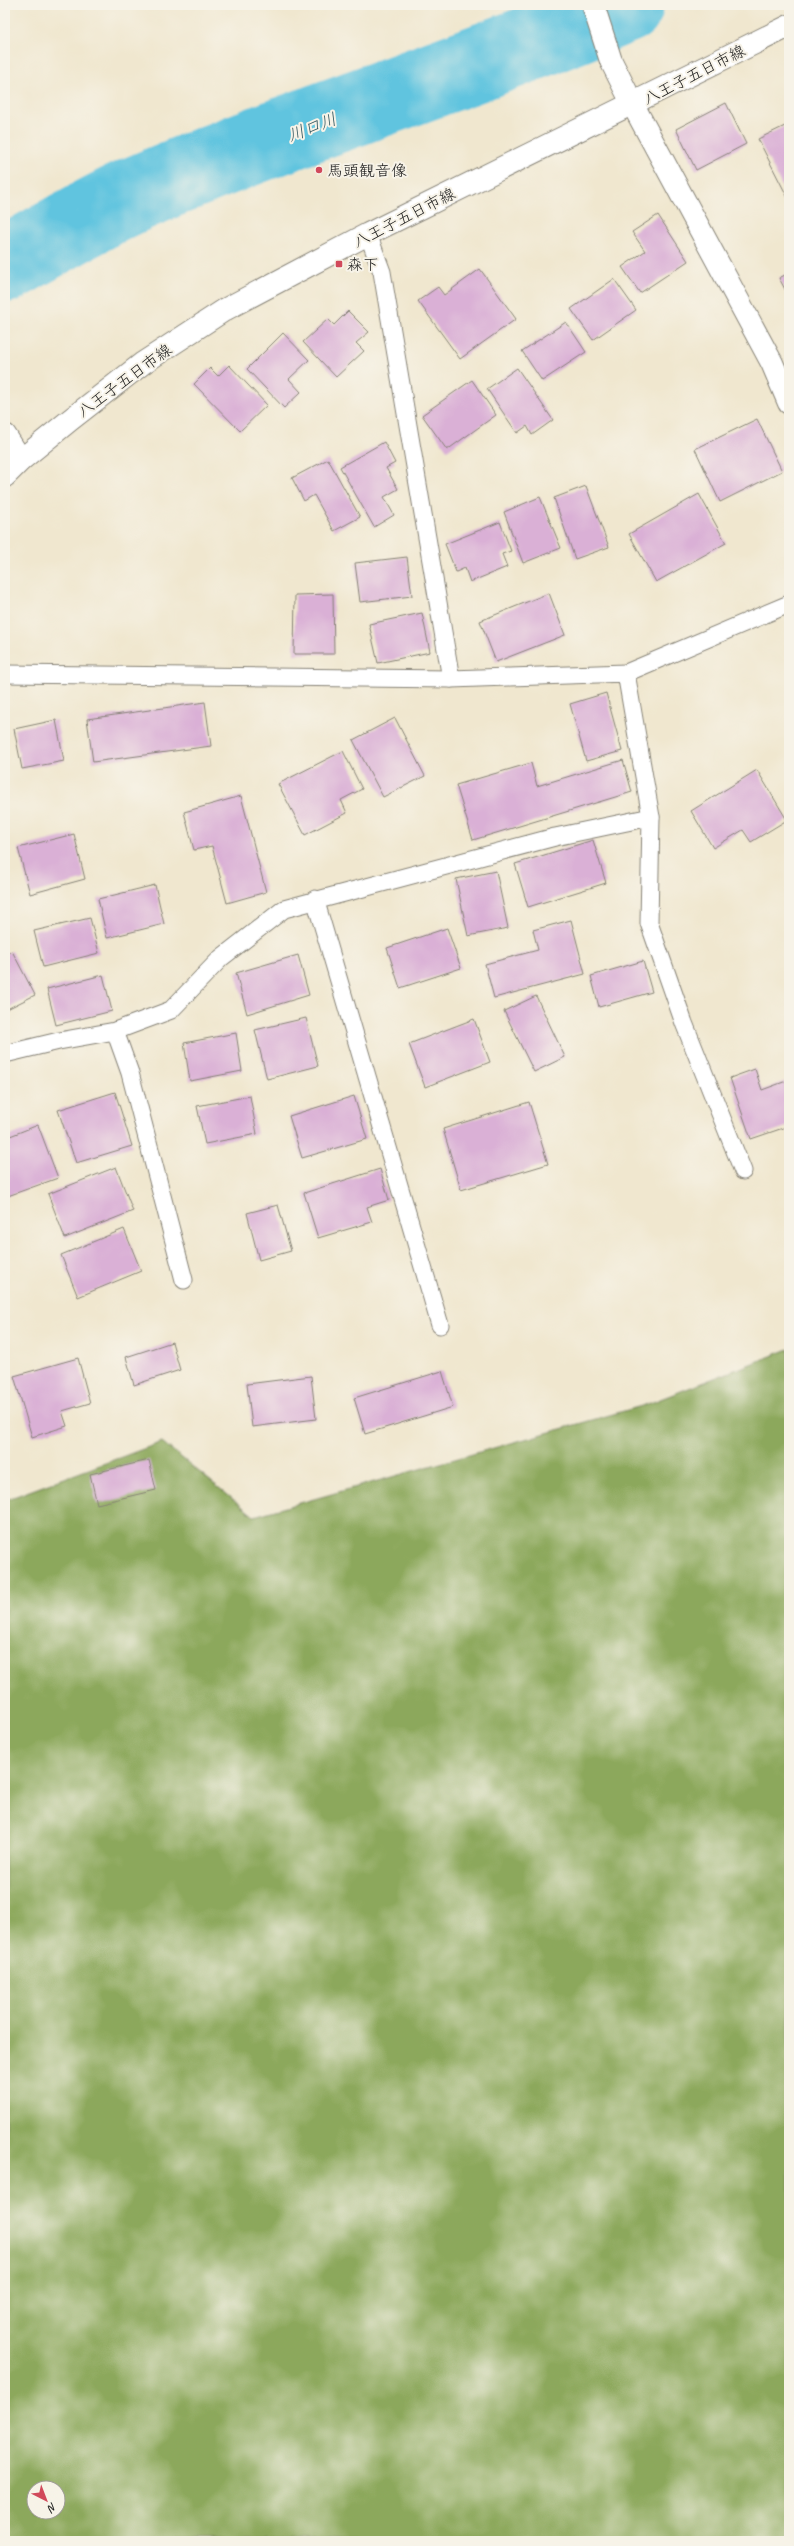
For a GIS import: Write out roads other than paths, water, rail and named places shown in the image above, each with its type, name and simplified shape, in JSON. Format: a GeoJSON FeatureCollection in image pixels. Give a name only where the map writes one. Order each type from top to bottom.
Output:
{"type":"FeatureCollection","features":[{"type":"Feature","properties":{"kind":"main road"},"geometry":{"type":"LineString","coordinates":[[593,5],[611,61],[633,105],[772,363],[789,403]]}},
{"type":"Feature","properties":{"kind":"main road","name":"八王子五日市線"},"geometry":{"type":"LineString","coordinates":[[5,476],[21,460],[149,359],[226,309],[368,234],[633,105],[789,26]]}},
{"type":"Feature","properties":{"kind":"main road"},"geometry":{"type":"LineString","coordinates":[[5,435],[21,460]]}},
{"type":"Feature","properties":{"kind":"lane"},"geometry":{"type":"LineString","coordinates":[[368,234],[382,272],[451,679]]}},
{"type":"Feature","properties":{"kind":"lane"},"geometry":{"type":"LineString","coordinates":[[5,674],[451,679],[626,673],[789,604]]}},
{"type":"Feature","properties":{"kind":"lane"},"geometry":{"type":"LineString","coordinates":[[626,673],[652,817],[649,923],[684,1023],[743,1171]]}},
{"type":"Feature","properties":{"kind":"lane"},"geometry":{"type":"LineString","coordinates":[[5,1054],[58,1041],[114,1031],[171,1010],[221,958],[284,909],[315,899],[555,837],[652,817]]}},
{"type":"Feature","properties":{"kind":"lane"},"geometry":{"type":"LineString","coordinates":[[315,899],[440,1325]]}},
{"type":"Feature","properties":{"kind":"lane"},"geometry":{"type":"LineString","coordinates":[[114,1031],[130,1073],[184,1280]]}},
{"type":"Feature","properties":{"kind":"waterway","name":"川口川"},"geometry":{"type":"LineString","coordinates":[[5,265],[103,210],[136,194],[258,144],[565,30],[626,5]]}},
{"type":"Feature","properties":{"kind":"place","name":"馬頭観音像"},"geometry":{"type":"Point","coordinates":[319,170]}},
{"type":"Feature","properties":{"kind":"place","name":"森下"},"geometry":{"type":"Point","coordinates":[339,264]}}]}
